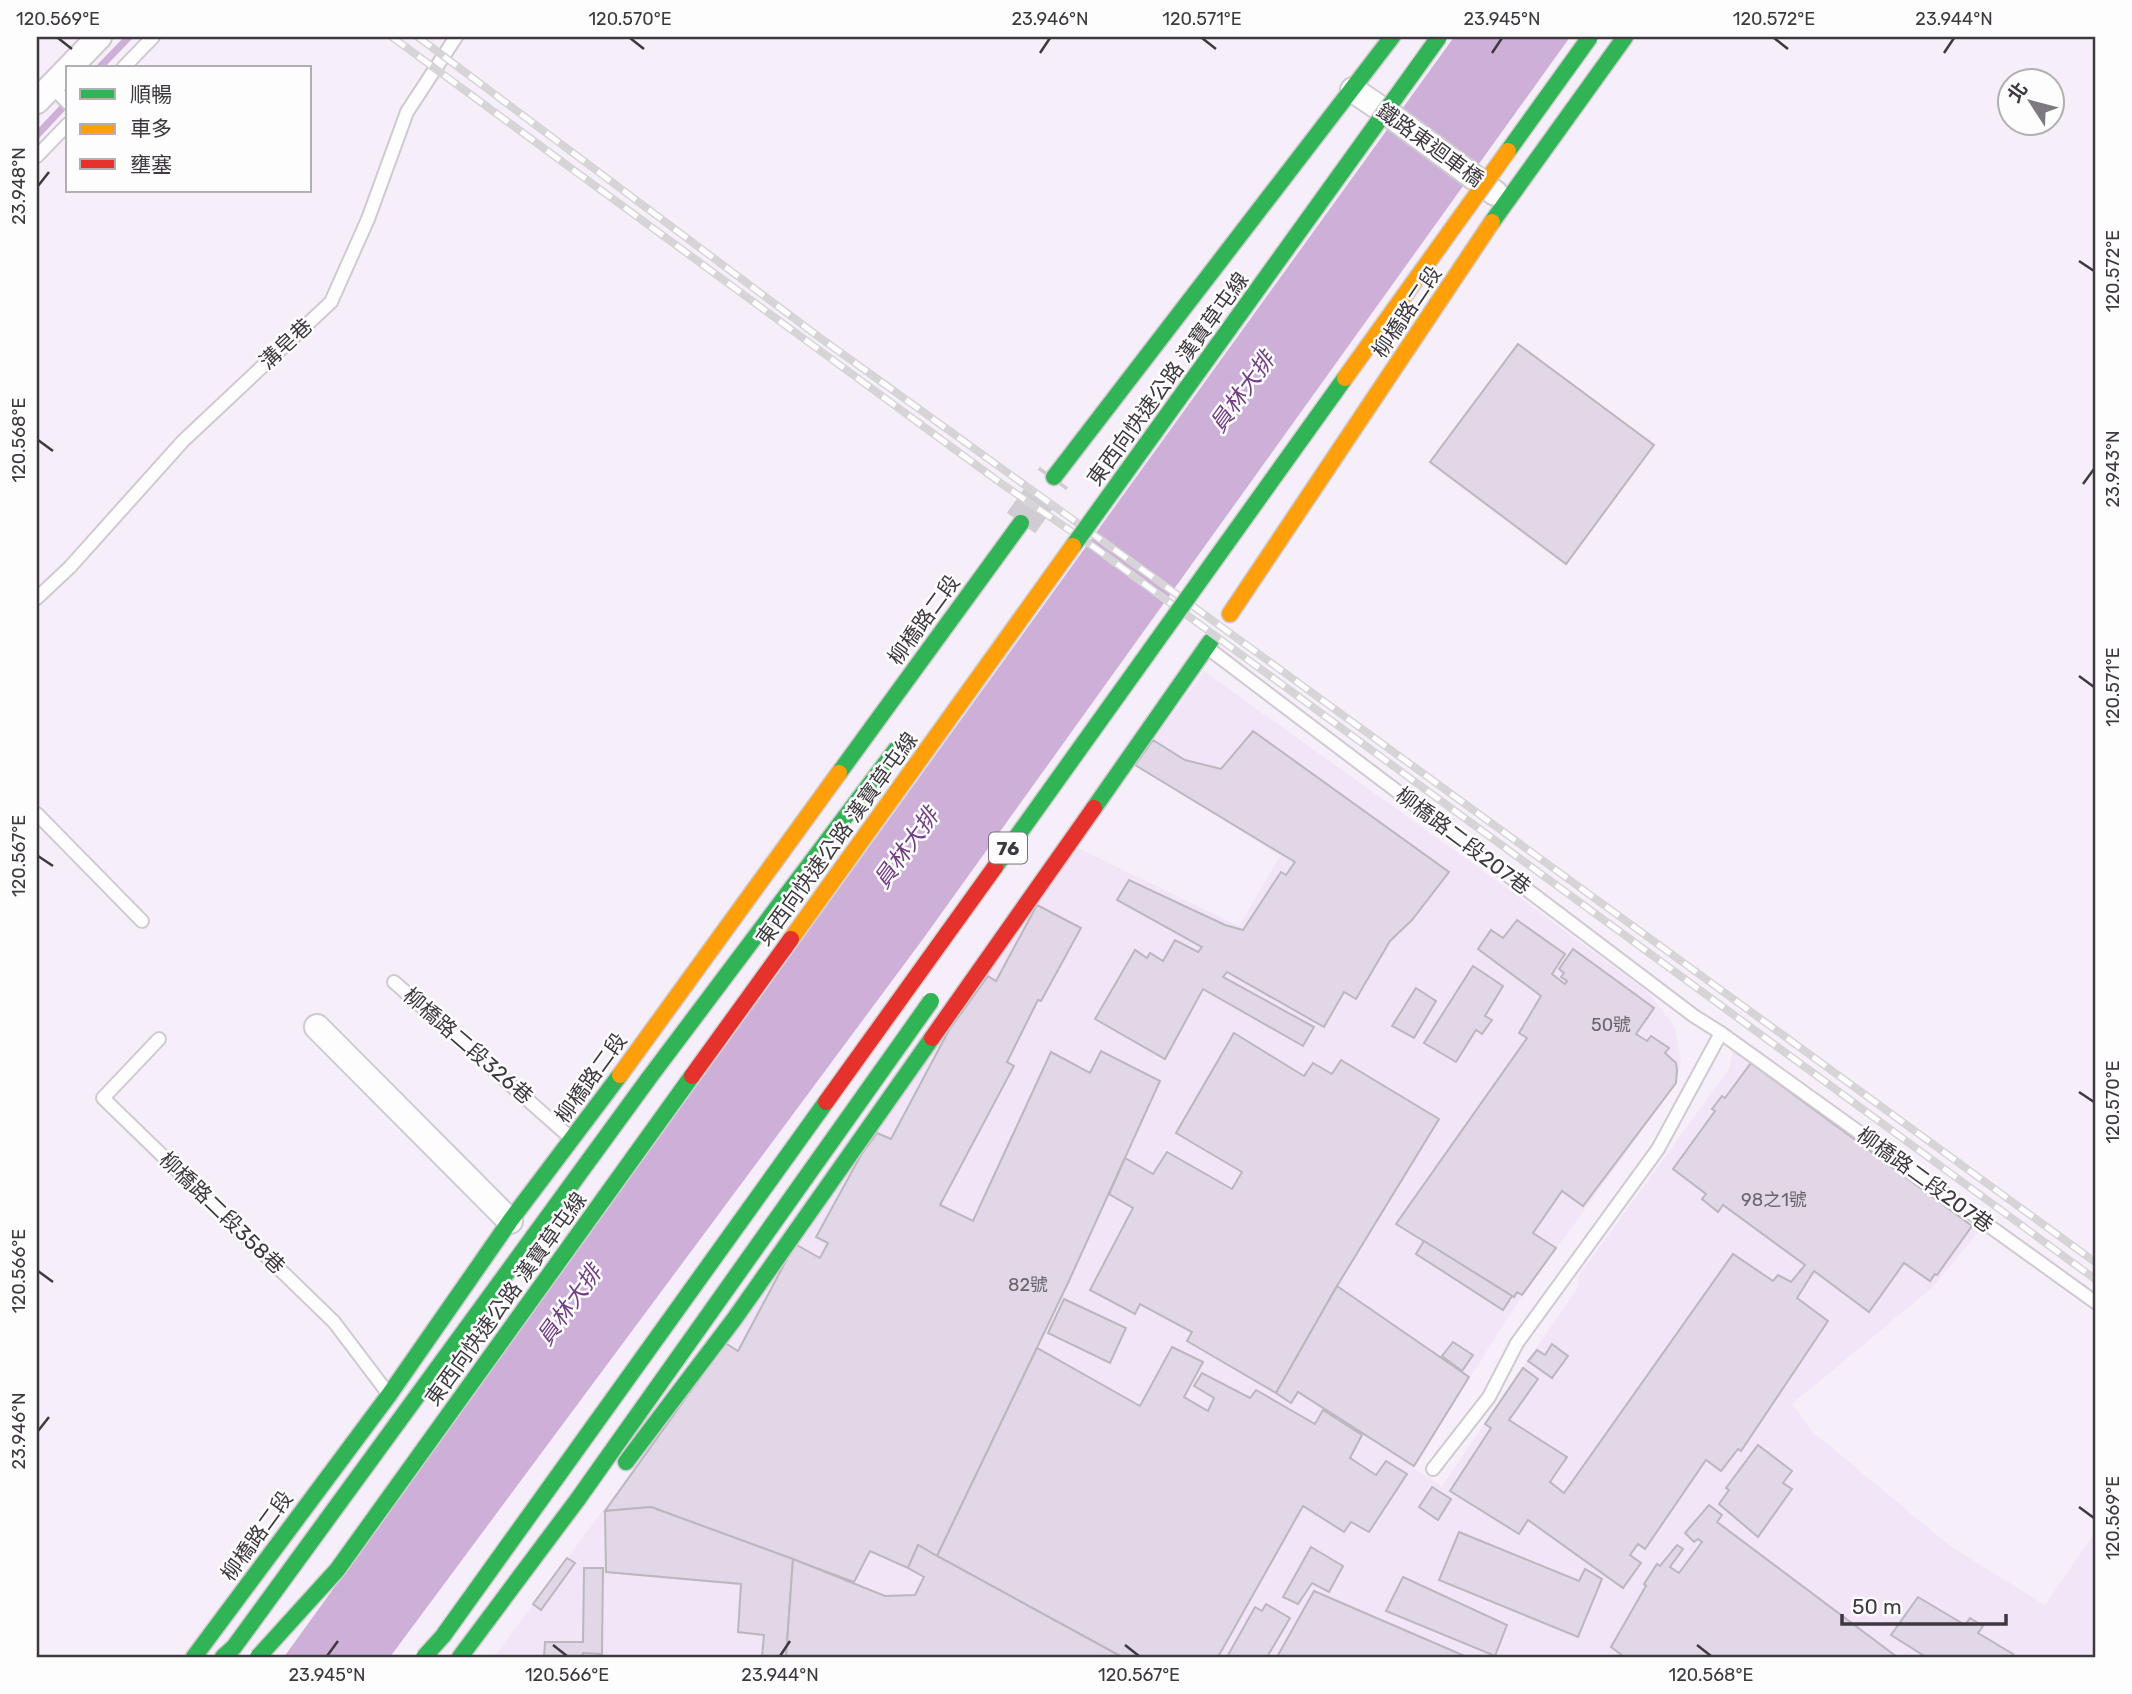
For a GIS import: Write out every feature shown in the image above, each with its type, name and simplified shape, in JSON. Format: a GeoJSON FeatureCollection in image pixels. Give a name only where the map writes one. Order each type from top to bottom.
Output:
{"type":"FeatureCollection","features":[{"type":"Feature","properties":{"kind":"main road"},"geometry":{"type":"LineString","coordinates":[[1054,477],[1392,37]]}},
{"type":"Feature","properties":{"kind":"main road","name":"東西向快速公路 漢寶草屯線"},"geometry":{"type":"LineString","coordinates":[[258,1657],[337,1570],[1439,37]]}},
{"type":"Feature","properties":{"kind":"main road","name":"76"},"geometry":{"type":"LineString","coordinates":[[424,1657],[459,1613],[1473,190],[1590,37]]}},
{"type":"Feature","properties":{"kind":"main road","name":"柳橋路二段"},"geometry":{"type":"LineString","coordinates":[[1230,614],[1506,201],[1625,37]]}},
{"type":"Feature","properties":{"kind":"main road"},"geometry":{"type":"LineString","coordinates":[[1306,472],[1451,263],[1473,190]]}},
{"type":"Feature","properties":{"kind":"main road"},"geometry":{"type":"LineString","coordinates":[[1165,391],[1247,280],[1319,206]]}},
{"type":"Feature","properties":{"kind":"main road","name":"柳橋路二段"},"geometry":{"type":"LineString","coordinates":[[194,1657],[389,1395],[510,1221],[573,1139],[1021,523]]}},
{"type":"Feature","properties":{"kind":"main road"},"geometry":{"type":"LineString","coordinates":[[617,1474],[735,1318],[1208,645]]}},
{"type":"Feature","properties":{"kind":"main road"},"geometry":{"type":"LineString","coordinates":[[223,1657],[234,1647],[649,1078],[907,735]]}},
{"type":"Feature","properties":{"kind":"main road"},"geometry":{"type":"LineString","coordinates":[[460,1657],[578,1499],[942,985]]}},
{"type":"Feature","properties":{"kind":"main road"},"geometry":{"type":"LineString","coordinates":[[473,1657],[550,1563]]}},
{"type":"Feature","properties":{"kind":"street"},"geometry":{"type":"LineString","coordinates":[[76,66],[99,37]]}},
{"type":"Feature","properties":{"kind":"street"},"geometry":{"type":"LineString","coordinates":[[52,97],[66,79]]}},
{"type":"Feature","properties":{"kind":"street","name":"鐵路東迴車橋"},"geometry":{"type":"LineString","coordinates":[[1353,90],[1393,117],[1473,190],[1506,201]]}},
{"type":"Feature","properties":{"kind":"street"},"geometry":{"type":"LineString","coordinates":[[317,1027],[510,1221]]}},
{"type":"Feature","properties":{"kind":"lane"},"geometry":{"type":"LineString","coordinates":[[124,66],[153,37]]}},
{"type":"Feature","properties":{"kind":"lane","name":"溝皂巷"},"geometry":{"type":"LineString","coordinates":[[37,598],[70,567],[183,441],[331,302],[368,219],[407,112],[455,37]]}},
{"type":"Feature","properties":{"kind":"lane"},"geometry":{"type":"LineString","coordinates":[[37,156],[66,126]]}},
{"type":"Feature","properties":{"kind":"lane","name":"柳橋路二段207巷"},"geometry":{"type":"LineString","coordinates":[[1208,645],[1694,1016],[2095,1303]]}},
{"type":"Feature","properties":{"kind":"lane"},"geometry":{"type":"LineString","coordinates":[[37,814],[142,921]]}},
{"type":"Feature","properties":{"kind":"lane","name":"柳橋路二段326巷"},"geometry":{"type":"LineString","coordinates":[[394,982],[573,1139]]}},
{"type":"Feature","properties":{"kind":"lane"},"geometry":{"type":"LineString","coordinates":[[1433,1469],[1489,1397],[1517,1343],[1658,1149],[1721,1033]]}},
{"type":"Feature","properties":{"kind":"lane","name":"柳橋路二段358巷"},"geometry":{"type":"LineString","coordinates":[[159,1039],[103,1098],[334,1322],[389,1395]]}},
{"type":"Feature","properties":{"kind":"shaded area"},"geometry":{"type":"Polygon","coordinates":[[[1204,671],[1649,993],[1675,1027],[1681,1062],[1676,1084],[1519,1300],[1413,1468],[1442,1486],[1578,1287],[1579,1275],[1729,1069],[1733,1051],[1981,1229],[1933,1287],[1792,1404],[1812,1431],[1950,1546],[2045,1605],[2095,1532],[2095,1657],[494,1657],[873,1134],[1074,846],[1239,926],[1280,856],[1135,765],[1204,671]]]}},
{"type":"Feature","properties":{"kind":"water","name":"員林大排"},"geometry":{"type":"Polygon","coordinates":[[[1454,37],[1570,37],[923,939],[390,1657],[284,1657],[1454,37]]]}},
{"type":"Feature","properties":{"kind":"building"},"geometry":{"type":"Polygon","coordinates":[[[1518,344],[1654,445],[1566,564],[1430,462],[1518,344]]]}},
{"type":"Feature","properties":{"kind":"building"},"geometry":{"type":"Polygon","coordinates":[[[1253,731],[1449,872],[1412,920],[1390,941],[1356,999],[1344,992],[1324,1027],[1227,972],[1223,977],[1314,1027],[1303,1046],[1203,989],[1165,1059],[1095,1019],[1135,950],[1147,958],[1150,953],[1163,961],[1175,940],[1198,952],[1202,947],[1117,900],[1129,880],[1225,925],[1243,930],[1281,872],[1286,875],[1295,862],[1135,765],[1153,740],[1185,760],[1221,769],[1253,731]]]}},
{"type":"Feature","properties":{"kind":"building"},"geometry":{"type":"Polygon","coordinates":[[[1037,905],[1081,928],[1041,1001],[1038,1000],[1007,1062],[1014,1066],[940,1205],[973,1221],[1051,1052],[1090,1073],[1101,1051],[1160,1081],[1068,1283],[937,1556],[918,1545],[908,1568],[870,1551],[854,1582],[651,1507],[605,1511],[725,1343],[738,1351],[795,1244],[820,1258],[828,1243],[816,1237],[861,1155],[877,1133],[891,1139],[949,1030],[988,976],[996,981],[1037,905]]]}},
{"type":"Feature","properties":{"kind":"building"},"geometry":{"type":"Polygon","coordinates":[[[1517,920],[1565,954],[1552,974],[1565,984],[1567,981],[1561,977],[1564,973],[1559,969],[1573,949],[1654,1008],[1636,1034],[1647,1041],[1651,1036],[1669,1048],[1665,1053],[1676,1063],[1677,1070],[1676,1083],[1583,1206],[1562,1191],[1533,1233],[1556,1248],[1522,1295],[1517,1292],[1514,1297],[1396,1224],[1527,1038],[1519,1033],[1541,996],[1478,949],[1491,930],[1503,938],[1517,920]]]}},
{"type":"Feature","properties":{"kind":"building"},"geometry":{"type":"Polygon","coordinates":[[[1473,966],[1503,986],[1485,1016],[1492,1020],[1482,1034],[1476,1030],[1456,1062],[1424,1043],[1473,966]]]}},
{"type":"Feature","properties":{"kind":"building"},"geometry":{"type":"Polygon","coordinates":[[[1416,988],[1436,1001],[1414,1038],[1392,1026],[1416,988]]]}},
{"type":"Feature","properties":{"kind":"building"},"geometry":{"type":"Polygon","coordinates":[[[1234,1033],[1304,1076],[1313,1063],[1332,1074],[1341,1060],[1439,1119],[1337,1286],[1276,1393],[1187,1341],[1192,1332],[1140,1304],[1135,1314],[1090,1290],[1133,1208],[1109,1194],[1125,1158],[1153,1174],[1167,1152],[1232,1189],[1242,1172],[1176,1133],[1234,1033]]]}},
{"type":"Feature","properties":{"kind":"building"},"geometry":{"type":"Polygon","coordinates":[[[1751,1063],[1972,1226],[1930,1281],[1904,1263],[1869,1312],[1814,1271],[1797,1298],[1828,1321],[1741,1451],[1738,1449],[1721,1471],[1706,1460],[1645,1549],[1638,1544],[1630,1555],[1641,1563],[1623,1588],[1528,1520],[1519,1534],[1450,1491],[1491,1428],[1485,1424],[1523,1368],[1538,1379],[1509,1420],[1567,1457],[1550,1482],[1564,1493],[1733,1254],[1773,1281],[1778,1275],[1791,1282],[1805,1265],[1723,1205],[1718,1212],[1702,1199],[1706,1194],[1673,1169],[1715,1111],[1712,1109],[1722,1096],[1725,1098],[1751,1063]]]}},
{"type":"Feature","properties":{"kind":"building"},"geometry":{"type":"Polygon","coordinates":[[[1424,1241],[1512,1296],[1503,1310],[1416,1254],[1424,1241]]]}},
{"type":"Feature","properties":{"kind":"building"},"geometry":{"type":"Polygon","coordinates":[[[1337,1286],[1469,1377],[1414,1466],[1298,1392],[1291,1403],[1276,1393],[1337,1286]]]}},
{"type":"Feature","properties":{"kind":"building"},"geometry":{"type":"Polygon","coordinates":[[[1064,1299],[1126,1328],[1110,1363],[1048,1333],[1064,1299]]]}},
{"type":"Feature","properties":{"kind":"building"},"geometry":{"type":"Polygon","coordinates":[[[1453,1342],[1473,1355],[1462,1371],[1442,1356],[1453,1342]]]}},
{"type":"Feature","properties":{"kind":"building"},"geometry":{"type":"Polygon","coordinates":[[[1552,1344],[1568,1356],[1552,1378],[1528,1361],[1537,1350],[1545,1355],[1552,1344]]]}},
{"type":"Feature","properties":{"kind":"building"},"geometry":{"type":"Polygon","coordinates":[[[1172,1347],[1203,1362],[1184,1397],[1208,1411],[1214,1398],[1194,1386],[1202,1373],[1250,1398],[1256,1390],[1315,1424],[1323,1410],[1362,1435],[1350,1458],[1376,1475],[1386,1461],[1407,1474],[1369,1532],[1351,1522],[1344,1532],[1303,1506],[1218,1657],[1122,1657],[937,1556],[1037,1348],[1140,1406],[1172,1347]]]}},
{"type":"Feature","properties":{"kind":"building"},"geometry":{"type":"Polygon","coordinates":[[[1758,1445],[1792,1471],[1783,1483],[1792,1489],[1758,1537],[1719,1504],[1729,1490],[1726,1488],[1758,1445]]]}},
{"type":"Feature","properties":{"kind":"building"},"geometry":{"type":"Polygon","coordinates":[[[1432,1487],[1451,1499],[1438,1520],[1419,1507],[1432,1487]]]}},
{"type":"Feature","properties":{"kind":"building"},"geometry":{"type":"Polygon","coordinates":[[[1709,1505],[1722,1515],[1717,1522],[1897,1657],[1623,1656],[1611,1647],[1657,1564],[1660,1566],[1677,1545],[1683,1549],[1670,1567],[1679,1573],[1702,1542],[1698,1539],[1694,1542],[1685,1533],[1709,1505]]]}},
{"type":"Feature","properties":{"kind":"building"},"geometry":{"type":"Polygon","coordinates":[[[651,1507],[793,1559],[786,1657],[762,1657],[764,1635],[738,1632],[741,1584],[606,1572],[605,1511],[651,1507]]]}},
{"type":"Feature","properties":{"kind":"building"},"geometry":{"type":"Polygon","coordinates":[[[1459,1532],[1579,1581],[1585,1569],[1602,1579],[1578,1637],[1439,1580],[1459,1532]]]}},
{"type":"Feature","properties":{"kind":"building"},"geometry":{"type":"Polygon","coordinates":[[[918,1545],[1122,1657],[786,1657],[793,1559],[885,1596],[915,1595],[924,1577],[908,1568],[918,1545]]]}},
{"type":"Feature","properties":{"kind":"building"},"geometry":{"type":"Polygon","coordinates":[[[1311,1547],[1343,1566],[1329,1592],[1312,1583],[1298,1604],[1283,1597],[1311,1547]]]}},
{"type":"Feature","properties":{"kind":"building"},"geometry":{"type":"Polygon","coordinates":[[[567,1558],[575,1563],[541,1610],[533,1604],[567,1558]]]}},
{"type":"Feature","properties":{"kind":"building"},"geometry":{"type":"Polygon","coordinates":[[[584,1568],[603,1568],[602,1654],[544,1657],[545,1642],[583,1642],[584,1568]]]}},
{"type":"Feature","properties":{"kind":"building"},"geometry":{"type":"Polygon","coordinates":[[[1403,1577],[1507,1625],[1495,1656],[1386,1611],[1403,1577]]]}},
{"type":"Feature","properties":{"kind":"building"},"geometry":{"type":"Polygon","coordinates":[[[1314,1591],[1467,1657],[1277,1657],[1314,1591]]]}},
{"type":"Feature","properties":{"kind":"building"},"geometry":{"type":"Polygon","coordinates":[[[1918,1597],[1965,1625],[1970,1618],[1983,1626],[1978,1633],[2013,1654],[2011,1657],[1926,1657],[1891,1635],[1918,1597]]]}},
{"type":"Feature","properties":{"kind":"building"},"geometry":{"type":"Polygon","coordinates":[[[1266,1604],[1290,1618],[1267,1657],[1227,1657],[1255,1607],[1262,1611],[1266,1604]]]}},
{"type":"Feature","properties":{"kind":"waterway"},"geometry":{"type":"LineString","coordinates":[[101,66],[129,37]]}},
{"type":"Feature","properties":{"kind":"waterway"},"geometry":{"type":"LineString","coordinates":[[37,135],[66,104]]}},
{"type":"Feature","properties":{"kind":"tunnel"},"geometry":{"type":"LineString","coordinates":[[1021,523],[1054,477]]}},
{"type":"Feature","properties":{"kind":"railway"},"geometry":{"type":"LineString","coordinates":[[392,37],[2095,1279]]}},
{"type":"Feature","properties":{"kind":"railway"},"geometry":{"type":"LineString","coordinates":[[418,37],[819,337],[2095,1262]]}},
{"type":"Feature","properties":{"kind":"traffic: fast"},"geometry":{"type":"LineString","coordinates":[[1054,477],[1392,37]]}},
{"type":"Feature","properties":{"kind":"traffic: fast"},"geometry":{"type":"LineString","coordinates":[[1073,546],[1439,37]]}},
{"type":"Feature","properties":{"kind":"traffic: fast"},"geometry":{"type":"LineString","coordinates":[[1508,151],[1590,37]]}},
{"type":"Feature","properties":{"kind":"traffic: fast"},"geometry":{"type":"LineString","coordinates":[[1492,222],[1625,37]]}},
{"type":"Feature","properties":{"kind":"traffic: fast"},"geometry":{"type":"LineString","coordinates":[[995,867],[1345,378]]}},
{"type":"Feature","properties":{"kind":"traffic: fast"},"geometry":{"type":"LineString","coordinates":[[839,773],[1021,523]]}},
{"type":"Feature","properties":{"kind":"traffic: fast"},"geometry":{"type":"LineString","coordinates":[[1094,808],[1210,642]]}},
{"type":"Feature","properties":{"kind":"traffic: fast"},"geometry":{"type":"LineString","coordinates":[[649,1078],[897,748]]}},
{"type":"Feature","properties":{"kind":"traffic: fast"},"geometry":{"type":"LineString","coordinates":[[578,1499],[931,1001]]}},
{"type":"Feature","properties":{"kind":"traffic: fast"},"geometry":{"type":"LineString","coordinates":[[626,1462],[735,1318],[932,1038]]}},
{"type":"Feature","properties":{"kind":"traffic: fast"},"geometry":{"type":"LineString","coordinates":[[194,1657],[389,1395],[510,1221],[620,1075]]}},
{"type":"Feature","properties":{"kind":"traffic: fast"},"geometry":{"type":"LineString","coordinates":[[258,1657],[337,1570],[692,1076]]}},
{"type":"Feature","properties":{"kind":"traffic: fast"},"geometry":{"type":"LineString","coordinates":[[223,1657],[234,1647],[649,1078]]}},
{"type":"Feature","properties":{"kind":"traffic: fast"},"geometry":{"type":"LineString","coordinates":[[424,1657],[443,1636],[826,1102]]}},
{"type":"Feature","properties":{"kind":"traffic: fast"},"geometry":{"type":"LineString","coordinates":[[460,1657],[578,1499]]}},
{"type":"Feature","properties":{"kind":"traffic: slow"},"geometry":{"type":"LineString","coordinates":[[1345,378],[1508,151]]}},
{"type":"Feature","properties":{"kind":"traffic: slow"},"geometry":{"type":"LineString","coordinates":[[1230,614],[1492,222]]}},
{"type":"Feature","properties":{"kind":"traffic: slow"},"geometry":{"type":"LineString","coordinates":[[791,939],[1073,546]]}},
{"type":"Feature","properties":{"kind":"traffic: slow"},"geometry":{"type":"LineString","coordinates":[[620,1075],[839,773]]}},
{"type":"Feature","properties":{"kind":"traffic: jam"},"geometry":{"type":"LineString","coordinates":[[932,1038],[1094,808]]}},
{"type":"Feature","properties":{"kind":"traffic: jam"},"geometry":{"type":"LineString","coordinates":[[826,1102],[995,867]]}},
{"type":"Feature","properties":{"kind":"traffic: jam"},"geometry":{"type":"LineString","coordinates":[[692,1076],[791,939]]}}]}
